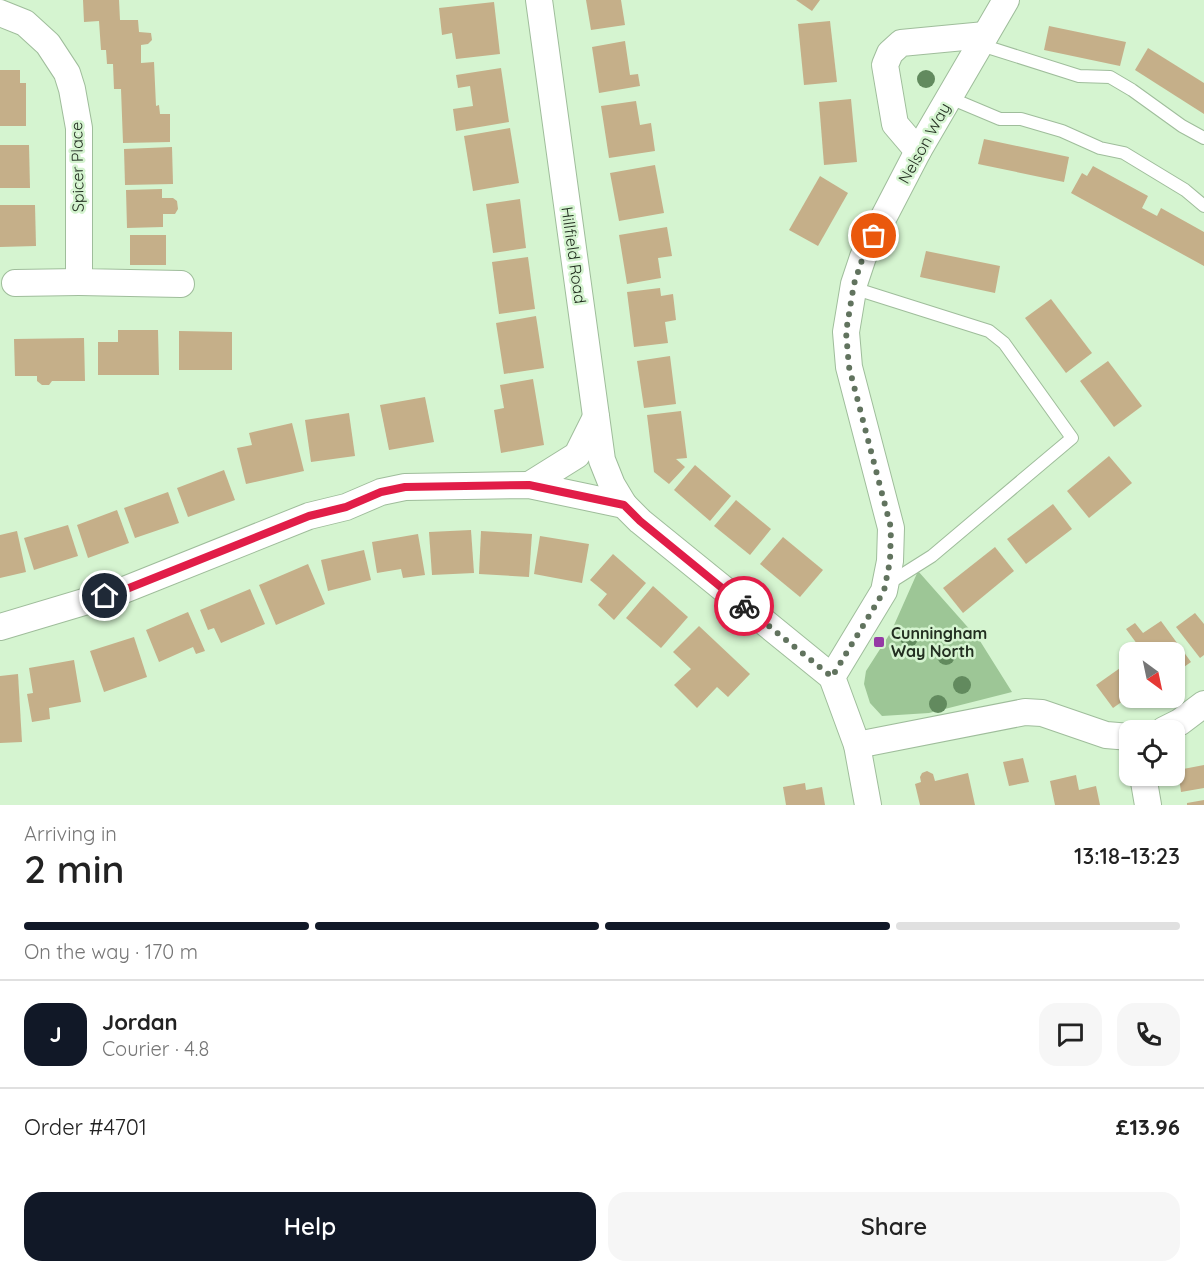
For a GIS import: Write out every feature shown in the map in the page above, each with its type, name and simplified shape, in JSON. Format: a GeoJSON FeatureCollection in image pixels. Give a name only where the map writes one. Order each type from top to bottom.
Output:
{"type":"FeatureCollection","features":[{"type":"Feature","properties":{"kind":"street","name":"Hillfield Road"},"geometry":{"type":"LineString","coordinates":[[539,0],[602,460],[612,485],[624,505]]}},
{"type":"Feature","properties":{"kind":"street","name":"Nelson Way"},"geometry":{"type":"LineString","coordinates":[[832,677],[884,591],[890,561],[891,528],[849,367],[846,332],[853,288],[863,257],[918,151],[1006,0]]}},
{"type":"Feature","properties":{"kind":"street","name":"Spicer Place"},"geometry":{"type":"LineString","coordinates":[[0,13],[25,23],[48,44],[67,73],[72,89],[79,128],[79,282]]}},
{"type":"Feature","properties":{"kind":"street"},"geometry":{"type":"LineString","coordinates":[[918,151],[894,124],[885,65],[890,53],[901,43],[983,40]]}},
{"type":"Feature","properties":{"kind":"street"},"geometry":{"type":"LineString","coordinates":[[15,283],[182,284]]}},
{"type":"Feature","properties":{"kind":"street"},"geometry":{"type":"LineString","coordinates":[[529,485],[577,455],[596,417]]}},
{"type":"Feature","properties":{"kind":"street"},"geometry":{"type":"LineString","coordinates":[[0,627],[124,590],[309,516],[346,507],[381,492],[405,487],[529,485],[624,505],[640,521],[832,677],[857,745],[868,805]]}},
{"type":"Feature","properties":{"kind":"street"},"geometry":{"type":"LineString","coordinates":[[1183,720],[1204,704]]}},
{"type":"Feature","properties":{"kind":"street"},"geometry":{"type":"LineString","coordinates":[[857,745],[1026,712],[1042,713],[1106,735],[1119,736]]}},
{"type":"Feature","properties":{"kind":"street"},"geometry":{"type":"LineString","coordinates":[[1145,786],[1148,805]]}},
{"type":"Feature","properties":{"kind":"lane"},"geometry":{"type":"LineString","coordinates":[[983,40],[1078,76],[1110,77],[1182,126],[1204,138]]}},
{"type":"Feature","properties":{"kind":"lane"},"geometry":{"type":"LineString","coordinates":[[950,98],[1000,119],[1021,119],[1062,131],[1100,148],[1124,153],[1185,190],[1204,206]]}},
{"type":"Feature","properties":{"kind":"lane"},"geometry":{"type":"LineString","coordinates":[[853,288],[955,320],[996,336],[1004,343],[1071,438],[932,556],[885,586]]}},
{"type":"Feature","properties":{"kind":"green space"},"geometry":{"type":"Polygon","coordinates":[[[918,571],[980,641],[1012,692],[929,713],[882,716],[870,703],[864,684],[866,671],[891,632],[918,571]]]}},
{"type":"Feature","properties":{"kind":"building"},"geometry":{"type":"Polygon","coordinates":[[[83,0],[119,0],[120,20],[138,20],[139,32],[151,33],[152,40],[148,44],[141,45],[141,63],[154,62],[156,106],[159,105],[160,114],[170,114],[170,142],[123,143],[121,89],[114,89],[113,64],[107,64],[106,50],[101,50],[99,21],[84,22],[83,0]]]}},
{"type":"Feature","properties":{"kind":"building"},"geometry":{"type":"Polygon","coordinates":[[[586,0],[621,0],[625,25],[591,30],[586,0]]]}},
{"type":"Feature","properties":{"kind":"building"},"geometry":{"type":"Polygon","coordinates":[[[796,0],[820,0],[812,11],[796,0]]]}},
{"type":"Feature","properties":{"kind":"building"},"geometry":{"type":"Polygon","coordinates":[[[494,2],[500,54],[456,59],[452,33],[442,35],[439,8],[494,2]]]}},
{"type":"Feature","properties":{"kind":"building"},"geometry":{"type":"Polygon","coordinates":[[[830,21],[837,82],[804,85],[798,24],[830,21]]]}},
{"type":"Feature","properties":{"kind":"building"},"geometry":{"type":"Polygon","coordinates":[[[1049,26],[1126,42],[1120,66],[1044,50],[1049,26]]]}},
{"type":"Feature","properties":{"kind":"building"},"geometry":{"type":"Polygon","coordinates":[[[625,41],[630,75],[638,74],[640,86],[599,93],[592,47],[625,41]]]}},
{"type":"Feature","properties":{"kind":"building"},"geometry":{"type":"Polygon","coordinates":[[[1148,48],[1204,83],[1204,114],[1135,70],[1148,48]]]}},
{"type":"Feature","properties":{"kind":"building"},"geometry":{"type":"Polygon","coordinates":[[[501,68],[509,122],[456,131],[453,109],[473,106],[470,86],[458,88],[456,75],[501,68]]]}},
{"type":"Feature","properties":{"kind":"building"},"geometry":{"type":"Polygon","coordinates":[[[0,70],[20,70],[20,83],[26,83],[26,126],[0,126],[0,70]]]}},
{"type":"Feature","properties":{"kind":"building"},"geometry":{"type":"Polygon","coordinates":[[[851,99],[857,162],[824,165],[819,102],[851,99]]]}},
{"type":"Feature","properties":{"kind":"building"},"geometry":{"type":"Polygon","coordinates":[[[636,101],[640,125],[651,123],[655,151],[609,158],[601,106],[636,101]]]}},
{"type":"Feature","properties":{"kind":"building"},"geometry":{"type":"Polygon","coordinates":[[[510,128],[519,183],[473,191],[464,136],[510,128]]]}},
{"type":"Feature","properties":{"kind":"building"},"geometry":{"type":"Polygon","coordinates":[[[984,139],[1069,157],[1064,182],[978,164],[984,139]]]}},
{"type":"Feature","properties":{"kind":"building"},"geometry":{"type":"Polygon","coordinates":[[[0,145],[29,145],[30,188],[0,188],[0,145]]]}},
{"type":"Feature","properties":{"kind":"building"},"geometry":{"type":"Polygon","coordinates":[[[172,147],[173,184],[125,185],[124,149],[172,147]]]}},
{"type":"Feature","properties":{"kind":"building"},"geometry":{"type":"Polygon","coordinates":[[[655,165],[664,213],[619,221],[610,173],[655,165]]]}},
{"type":"Feature","properties":{"kind":"building"},"geometry":{"type":"Polygon","coordinates":[[[1093,166],[1148,196],[1142,208],[1157,216],[1161,208],[1204,232],[1204,266],[1071,193],[1082,173],[1087,176],[1093,166]]]}},
{"type":"Feature","properties":{"kind":"building"},"geometry":{"type":"Polygon","coordinates":[[[820,176],[848,193],[818,246],[789,230],[820,176]]]}},
{"type":"Feature","properties":{"kind":"building"},"geometry":{"type":"Polygon","coordinates":[[[162,189],[162,198],[173,198],[177,201],[178,209],[175,214],[163,214],[163,227],[127,228],[126,190],[162,189]]]}},
{"type":"Feature","properties":{"kind":"building"},"geometry":{"type":"Polygon","coordinates":[[[520,199],[526,248],[493,253],[486,204],[520,199]]]}},
{"type":"Feature","properties":{"kind":"building"},"geometry":{"type":"Polygon","coordinates":[[[0,205],[35,205],[36,246],[0,247],[0,205]]]}},
{"type":"Feature","properties":{"kind":"building"},"geometry":{"type":"Polygon","coordinates":[[[667,227],[672,256],[658,258],[661,278],[627,284],[619,235],[667,227]]]}},
{"type":"Feature","properties":{"kind":"building"},"geometry":{"type":"Polygon","coordinates":[[[130,235],[166,235],[166,265],[130,265],[130,235]]]}},
{"type":"Feature","properties":{"kind":"building"},"geometry":{"type":"Polygon","coordinates":[[[926,251],[1000,266],[995,293],[920,277],[926,251]]]}},
{"type":"Feature","properties":{"kind":"building"},"geometry":{"type":"Polygon","coordinates":[[[528,257],[535,309],[499,314],[492,262],[528,257]]]}},
{"type":"Feature","properties":{"kind":"building"},"geometry":{"type":"Polygon","coordinates":[[[660,288],[661,296],[673,294],[676,320],[665,322],[668,343],[634,347],[627,292],[660,288]]]}},
{"type":"Feature","properties":{"kind":"building"},"geometry":{"type":"Polygon","coordinates":[[[1051,299],[1092,353],[1066,373],[1025,318],[1051,299]]]}},
{"type":"Feature","properties":{"kind":"building"},"geometry":{"type":"Polygon","coordinates":[[[536,316],[544,368],[504,374],[496,323],[536,316]]]}},
{"type":"Feature","properties":{"kind":"building"},"geometry":{"type":"Polygon","coordinates":[[[118,330],[158,330],[159,375],[98,375],[98,342],[118,342],[118,330]]]}},
{"type":"Feature","properties":{"kind":"building"},"geometry":{"type":"Polygon","coordinates":[[[179,331],[232,332],[232,370],[179,370],[179,331]]]}},
{"type":"Feature","properties":{"kind":"building"},"geometry":{"type":"Polygon","coordinates":[[[84,338],[85,381],[52,381],[49,385],[42,385],[37,381],[37,376],[15,376],[14,339],[84,338]]]}},
{"type":"Feature","properties":{"kind":"building"},"geometry":{"type":"Polygon","coordinates":[[[670,356],[676,404],[644,408],[637,361],[670,356]]]}},
{"type":"Feature","properties":{"kind":"building"},"geometry":{"type":"Polygon","coordinates":[[[1108,361],[1142,406],[1114,427],[1080,381],[1108,361]]]}},
{"type":"Feature","properties":{"kind":"building"},"geometry":{"type":"Polygon","coordinates":[[[533,379],[544,445],[501,453],[494,410],[504,408],[500,385],[533,379]]]}},
{"type":"Feature","properties":{"kind":"building"},"geometry":{"type":"Polygon","coordinates":[[[425,397],[434,442],[389,450],[380,405],[425,397]]]}},
{"type":"Feature","properties":{"kind":"building"},"geometry":{"type":"Polygon","coordinates":[[[681,411],[687,458],[676,459],[685,467],[669,484],[654,472],[647,415],[681,411]]]}},
{"type":"Feature","properties":{"kind":"building"},"geometry":{"type":"Polygon","coordinates":[[[349,413],[355,456],[311,462],[305,420],[349,413]]]}},
{"type":"Feature","properties":{"kind":"building"},"geometry":{"type":"Polygon","coordinates":[[[292,423],[304,471],[246,484],[237,448],[252,445],[249,433],[292,423]]]}},
{"type":"Feature","properties":{"kind":"building"},"geometry":{"type":"Polygon","coordinates":[[[1109,456],[1132,483],[1089,518],[1067,491],[1109,456]]]}},
{"type":"Feature","properties":{"kind":"building"},"geometry":{"type":"Polygon","coordinates":[[[695,465],[731,496],[710,521],[674,490],[695,465]]]}},
{"type":"Feature","properties":{"kind":"building"},"geometry":{"type":"Polygon","coordinates":[[[224,470],[235,500],[188,517],[177,488],[224,470]]]}},
{"type":"Feature","properties":{"kind":"building"},"geometry":{"type":"Polygon","coordinates":[[[168,492],[179,523],[135,538],[124,508],[168,492]]]}},
{"type":"Feature","properties":{"kind":"building"},"geometry":{"type":"Polygon","coordinates":[[[736,500],[771,529],[750,555],[714,526],[736,500]]]}},
{"type":"Feature","properties":{"kind":"building"},"geometry":{"type":"Polygon","coordinates":[[[1053,504],[1072,529],[1026,564],[1007,539],[1053,504]]]}},
{"type":"Feature","properties":{"kind":"building"},"geometry":{"type":"Polygon","coordinates":[[[117,510],[129,543],[88,558],[77,525],[117,510]]]}},
{"type":"Feature","properties":{"kind":"building"},"geometry":{"type":"Polygon","coordinates":[[[68,525],[78,556],[34,570],[24,538],[68,525]]]}},
{"type":"Feature","properties":{"kind":"building"},"geometry":{"type":"Polygon","coordinates":[[[471,530],[474,573],[432,575],[429,532],[471,530]]]}},
{"type":"Feature","properties":{"kind":"building"},"geometry":{"type":"Polygon","coordinates":[[[17,531],[26,572],[0,578],[0,535],[17,531]]]}},
{"type":"Feature","properties":{"kind":"building"},"geometry":{"type":"Polygon","coordinates":[[[481,531],[532,534],[529,577],[479,574],[481,531]]]}},
{"type":"Feature","properties":{"kind":"building"},"geometry":{"type":"Polygon","coordinates":[[[418,534],[425,575],[403,578],[401,569],[377,573],[372,542],[418,534]]]}},
{"type":"Feature","properties":{"kind":"building"},"geometry":{"type":"Polygon","coordinates":[[[540,536],[589,544],[582,583],[534,574],[540,536]]]}},
{"type":"Feature","properties":{"kind":"building"},"geometry":{"type":"Polygon","coordinates":[[[783,537],[823,570],[800,597],[760,564],[783,537]]]}},
{"type":"Feature","properties":{"kind":"building"},"geometry":{"type":"Polygon","coordinates":[[[995,547],[1014,571],[963,613],[943,588],[995,547]]]}},
{"type":"Feature","properties":{"kind":"building"},"geometry":{"type":"Polygon","coordinates":[[[364,550],[371,580],[328,591],[321,560],[364,550]]]}},
{"type":"Feature","properties":{"kind":"building"},"geometry":{"type":"Polygon","coordinates":[[[613,554],[646,583],[614,620],[598,605],[607,594],[590,580],[613,554]]]}},
{"type":"Feature","properties":{"kind":"building"},"geometry":{"type":"Polygon","coordinates":[[[308,564],[325,604],[276,625],[259,585],[308,564]]]}},
{"type":"Feature","properties":{"kind":"building"},"geometry":{"type":"Polygon","coordinates":[[[653,586],[688,617],[661,648],[626,618],[653,586]]]}},
{"type":"Feature","properties":{"kind":"building"},"geometry":{"type":"Polygon","coordinates":[[[250,589],[265,624],[221,643],[214,628],[208,630],[200,610],[250,589]]]}},
{"type":"Feature","properties":{"kind":"building"},"geometry":{"type":"Polygon","coordinates":[[[188,612],[205,651],[196,654],[193,647],[159,662],[146,630],[188,612]]]}},
{"type":"Feature","properties":{"kind":"building"},"geometry":{"type":"Polygon","coordinates":[[[1195,613],[1204,624],[1204,655],[1200,658],[1176,627],[1195,613]]]}},
{"type":"Feature","properties":{"kind":"building"},"geometry":{"type":"Polygon","coordinates":[[[1161,621],[1176,642],[1136,642],[1126,629],[1135,623],[1143,633],[1161,621]]]}},
{"type":"Feature","properties":{"kind":"building"},"geometry":{"type":"Polygon","coordinates":[[[699,626],[750,674],[728,697],[717,687],[697,708],[674,685],[691,669],[673,652],[699,626]]]}},
{"type":"Feature","properties":{"kind":"building"},"geometry":{"type":"Polygon","coordinates":[[[134,637],[147,677],[104,692],[90,651],[134,637]]]}},
{"type":"Feature","properties":{"kind":"building"},"geometry":{"type":"Polygon","coordinates":[[[1185,654],[1191,662],[1185,666],[1185,654]]]}},
{"type":"Feature","properties":{"kind":"building"},"geometry":{"type":"Polygon","coordinates":[[[74,660],[81,702],[49,708],[50,719],[32,722],[27,694],[33,693],[29,668],[74,660]]]}},
{"type":"Feature","properties":{"kind":"building"},"geometry":{"type":"Polygon","coordinates":[[[1119,669],[1119,704],[1113,708],[1096,685],[1119,669]]]}},
{"type":"Feature","properties":{"kind":"building"},"geometry":{"type":"Polygon","coordinates":[[[18,674],[22,742],[0,743],[0,676],[18,674]]]}},
{"type":"Feature","properties":{"kind":"building"},"geometry":{"type":"Polygon","coordinates":[[[1023,758],[1029,782],[1009,786],[1003,762],[1023,758]]]}},
{"type":"Feature","properties":{"kind":"building"},"geometry":{"type":"Polygon","coordinates":[[[1204,765],[1204,788],[1181,792],[1180,786],[1185,786],[1185,769],[1204,765]]]}},
{"type":"Feature","properties":{"kind":"building"},"geometry":{"type":"Polygon","coordinates":[[[927,771],[933,774],[935,781],[968,773],[975,805],[920,805],[915,784],[921,782],[922,773],[927,771]]]}},
{"type":"Feature","properties":{"kind":"building"},"geometry":{"type":"Polygon","coordinates":[[[1076,775],[1079,790],[1096,786],[1100,805],[1055,805],[1050,781],[1076,775]]]}},
{"type":"Feature","properties":{"kind":"building"},"geometry":{"type":"Polygon","coordinates":[[[805,783],[806,790],[822,787],[825,805],[786,805],[783,787],[805,783]]]}},
{"type":"Feature","properties":{"kind":"building"},"geometry":{"type":"Polygon","coordinates":[[[1204,800],[1204,805],[1187,805],[1187,803],[1204,800]]]}},
{"type":"Feature","properties":{"kind":"way so far"},"geometry":{"type":"LineString","coordinates":[[744,606],[832,677],[884,591],[890,561],[891,528],[849,367],[846,332],[854,284],[863,257],[874,236]]}},
{"type":"Feature","properties":{"kind":"place","name":"Cunningham Way North"},"geometry":{"type":"Point","coordinates":[879,642]}},
{"type":"Feature","properties":{"kind":"route"},"geometry":{"type":"LineString","coordinates":[[105,596],[309,516],[346,507],[381,492],[405,487],[529,485],[624,505],[640,521],[744,606]]}}]}
